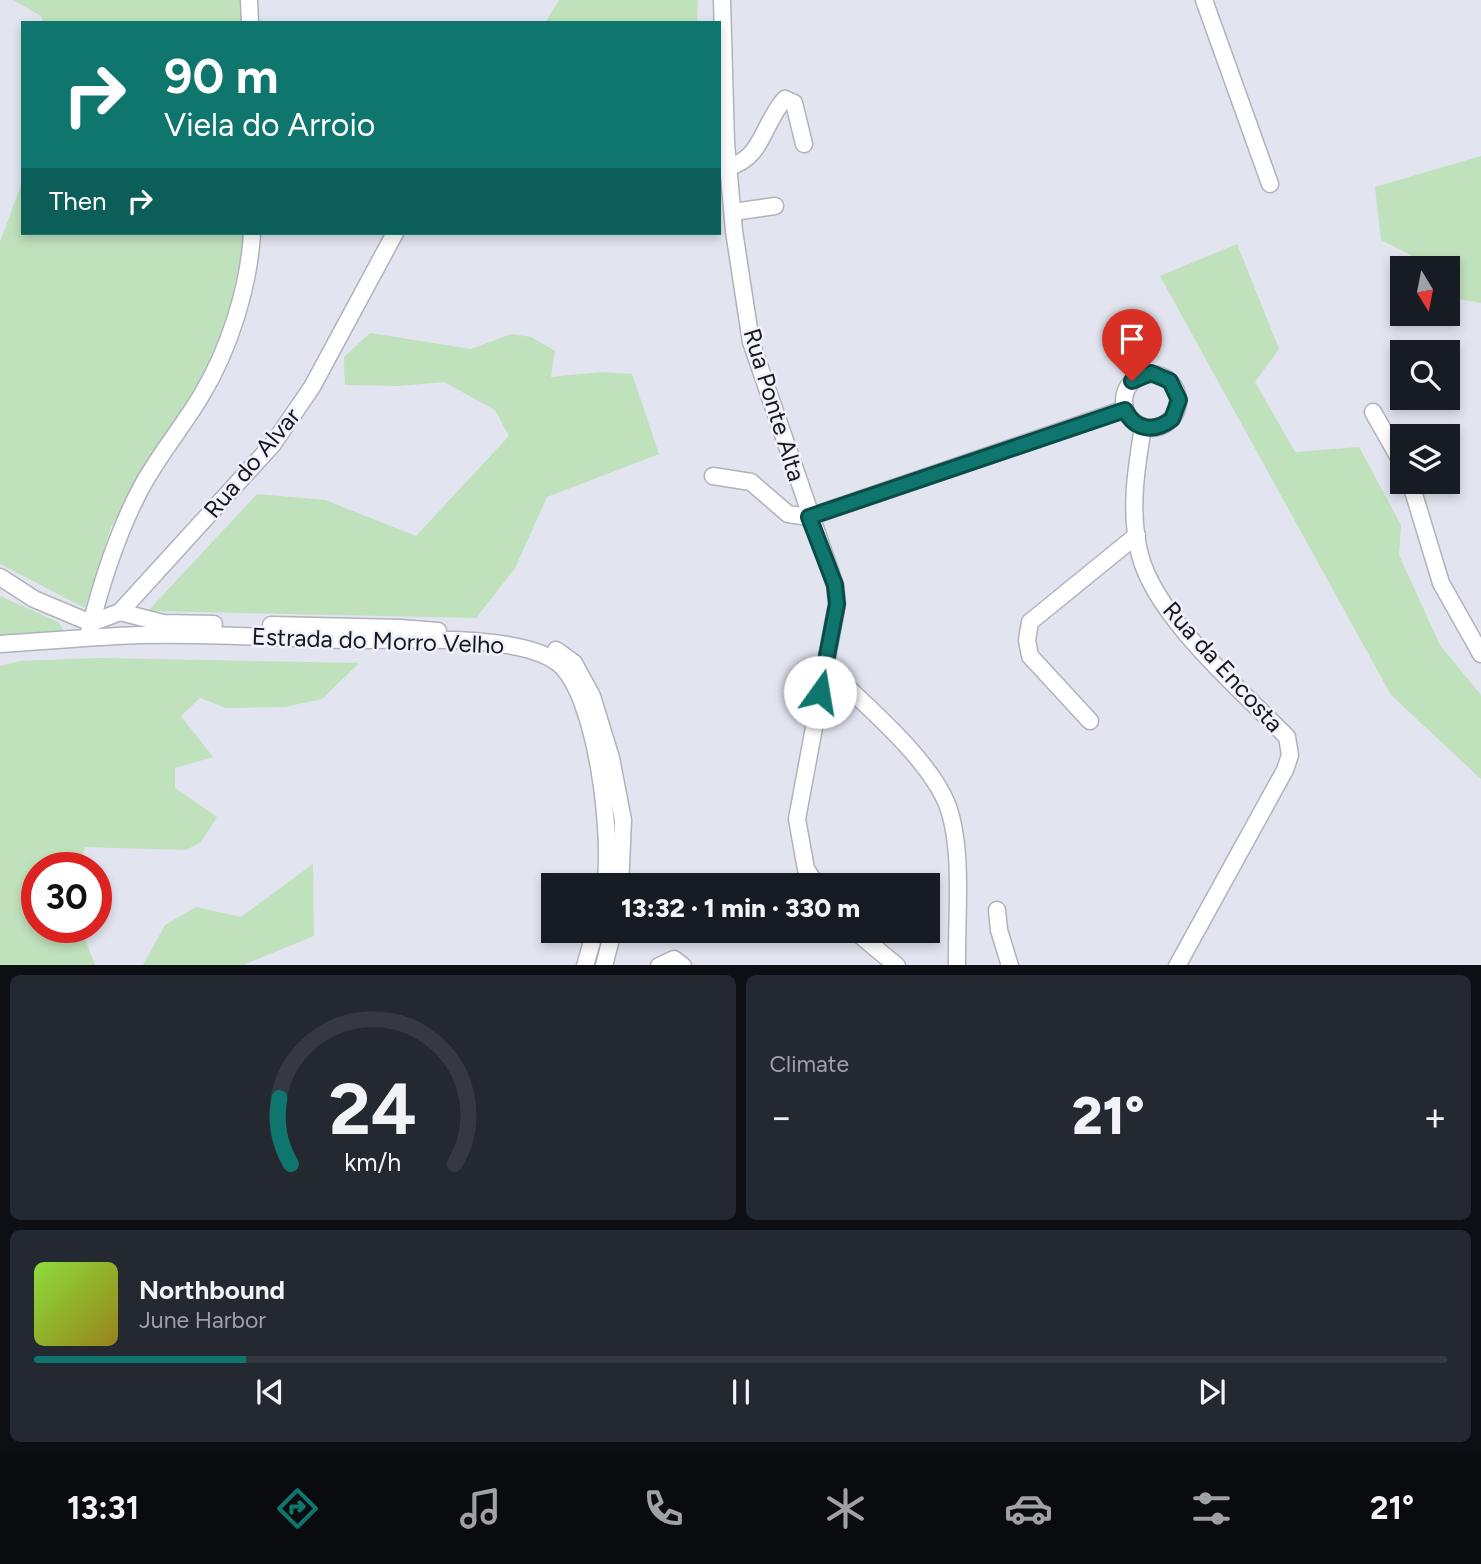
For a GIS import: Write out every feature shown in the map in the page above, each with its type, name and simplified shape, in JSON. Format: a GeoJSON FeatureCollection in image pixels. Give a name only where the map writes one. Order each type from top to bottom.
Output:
{"type":"FeatureCollection","features":[{"type":"Feature","properties":{"kind":"street"},"geometry":{"type":"LineString","coordinates":[[249,0],[250,21]]}},
{"type":"Feature","properties":{"kind":"street","name":"Rua Ponte Alta"},"geometry":{"type":"LineString","coordinates":[[722,0],[723,142],[751,342],[809,517],[835,585],[837,604],[809,742],[797,819],[809,873]]}},
{"type":"Feature","properties":{"kind":"street"},"geometry":{"type":"LineString","coordinates":[[1203,0],[1269,184]]}},
{"type":"Feature","properties":{"kind":"street"},"geometry":{"type":"LineString","coordinates":[[728,167],[743,164],[757,149],[772,112],[785,99],[794,103],[804,144]]}},
{"type":"Feature","properties":{"kind":"street"},"geometry":{"type":"LineString","coordinates":[[733,212],[775,206]]}},
{"type":"Feature","properties":{"kind":"street"},"geometry":{"type":"LineString","coordinates":[[87,639],[105,577],[140,491],[201,397],[218,364],[238,306],[251,235]]}},
{"type":"Feature","properties":{"kind":"street","name":"Rua do Alvar"},"geometry":{"type":"LineString","coordinates":[[91,623],[120,612],[273,444],[294,416],[394,235]]}},
{"type":"Feature","properties":{"kind":"street"},"geometry":{"type":"LineString","coordinates":[[1141,375],[1161,375],[1176,389],[1177,410],[1164,425],[1143,427],[1135,424],[1125,410],[1126,389],[1141,375]]}},
{"type":"Feature","properties":{"kind":"street"},"geometry":{"type":"LineString","coordinates":[[713,476],[751,482],[788,514],[809,517],[1125,410]]}},
{"type":"Feature","properties":{"kind":"street"},"geometry":{"type":"LineString","coordinates":[[1373,412],[1390,442]]}},
{"type":"Feature","properties":{"kind":"street","name":"Rua da Encosta"},"geometry":{"type":"LineString","coordinates":[[1143,427],[1135,477],[1140,556],[1166,610],[1287,737],[1290,745],[1285,770],[1177,965]]}},
{"type":"Feature","properties":{"kind":"street"},"geometry":{"type":"LineString","coordinates":[[1414,494],[1441,583],[1481,654]]}},
{"type":"Feature","properties":{"kind":"street"},"geometry":{"type":"LineString","coordinates":[[1090,721],[1030,656],[1027,640],[1030,622],[1138,535]]}},
{"type":"Feature","properties":{"kind":"street"},"geometry":{"type":"LineString","coordinates":[[0,577],[34,599],[91,623]]}},
{"type":"Feature","properties":{"kind":"street"},"geometry":{"type":"LineString","coordinates":[[120,612],[163,624],[400,628],[535,642],[553,648],[574,663],[592,696],[611,758],[623,820],[621,873]]}},
{"type":"Feature","properties":{"kind":"street","name":"Estrada do Morro Velho"},"geometry":{"type":"LineString","coordinates":[[0,644],[137,635],[254,635],[462,641],[522,647],[546,654],[561,664],[573,681],[588,718],[608,835],[605,873]]}},
{"type":"Feature","properties":{"kind":"street"},"geometry":{"type":"LineString","coordinates":[[826,667],[936,780],[948,807],[955,848],[957,965]]}},
{"type":"Feature","properties":{"kind":"street"},"geometry":{"type":"LineString","coordinates":[[997,909],[999,930],[1010,965]]}},
{"type":"Feature","properties":{"kind":"street"},"geometry":{"type":"LineString","coordinates":[[585,965],[591,943]]}},
{"type":"Feature","properties":{"kind":"street"},"geometry":{"type":"LineString","coordinates":[[604,965],[610,943]]}},
{"type":"Feature","properties":{"kind":"street"},"geometry":{"type":"LineString","coordinates":[[870,943],[897,965]]}},
{"type":"Feature","properties":{"kind":"street"},"geometry":{"type":"LineString","coordinates":[[659,965],[674,960],[683,965]]}},
{"type":"Feature","properties":{"kind":"green space"},"geometry":{"type":"Polygon","coordinates":[[[13,0],[242,0],[243,21],[43,21],[41,16],[13,0]]]}},
{"type":"Feature","properties":{"kind":"green space"},"geometry":{"type":"Polygon","coordinates":[[[559,0],[698,0],[697,21],[546,21],[559,0]]]}},
{"type":"Feature","properties":{"kind":"green space"},"geometry":{"type":"Polygon","coordinates":[[[1481,156],[1481,303],[1460,299],[1460,256],[1411,256],[1381,240],[1375,187],[1481,156]]]}},
{"type":"Feature","properties":{"kind":"green space"},"geometry":{"type":"Polygon","coordinates":[[[21,185],[21,235],[245,235],[231,304],[211,362],[111,527],[85,608],[0,564],[0,242],[21,185]]]}},
{"type":"Feature","properties":{"kind":"green space"},"geometry":{"type":"Polygon","coordinates":[[[1237,244],[1279,349],[1255,382],[1295,452],[1359,447],[1401,525],[1399,555],[1440,645],[1481,695],[1481,779],[1391,695],[1160,276],[1237,244]]]}},
{"type":"Feature","properties":{"kind":"green space"},"geometry":{"type":"Polygon","coordinates":[[[370,333],[471,349],[511,334],[531,337],[555,351],[551,377],[601,372],[632,374],[659,454],[547,497],[515,568],[476,618],[148,611],[257,494],[325,500],[416,536],[509,436],[495,410],[444,382],[399,386],[345,385],[344,357],[370,333]]]}},
{"type":"Feature","properties":{"kind":"green space"},"geometry":{"type":"Polygon","coordinates":[[[0,596],[58,622],[66,634],[0,635],[0,596]]]}},
{"type":"Feature","properties":{"kind":"green space"},"geometry":{"type":"Polygon","coordinates":[[[98,658],[359,663],[322,699],[285,707],[226,708],[200,698],[181,716],[213,757],[175,768],[175,788],[217,817],[201,842],[186,850],[85,847],[84,852],[21,852],[21,943],[87,943],[95,965],[0,965],[0,666],[20,661],[98,658]]]}},
{"type":"Feature","properties":{"kind":"green space"},"geometry":{"type":"Polygon","coordinates":[[[313,864],[314,936],[243,965],[143,965],[165,925],[196,907],[241,917],[313,864]]]}},
{"type":"Feature","properties":{"kind":"route"},"geometry":{"type":"LineString","coordinates":[[820,692],[835,629],[837,604],[835,585],[809,517],[1125,410],[1135,424],[1143,427],[1154,428],[1172,419],[1179,400],[1170,381],[1151,373],[1132,381]]}}]}
